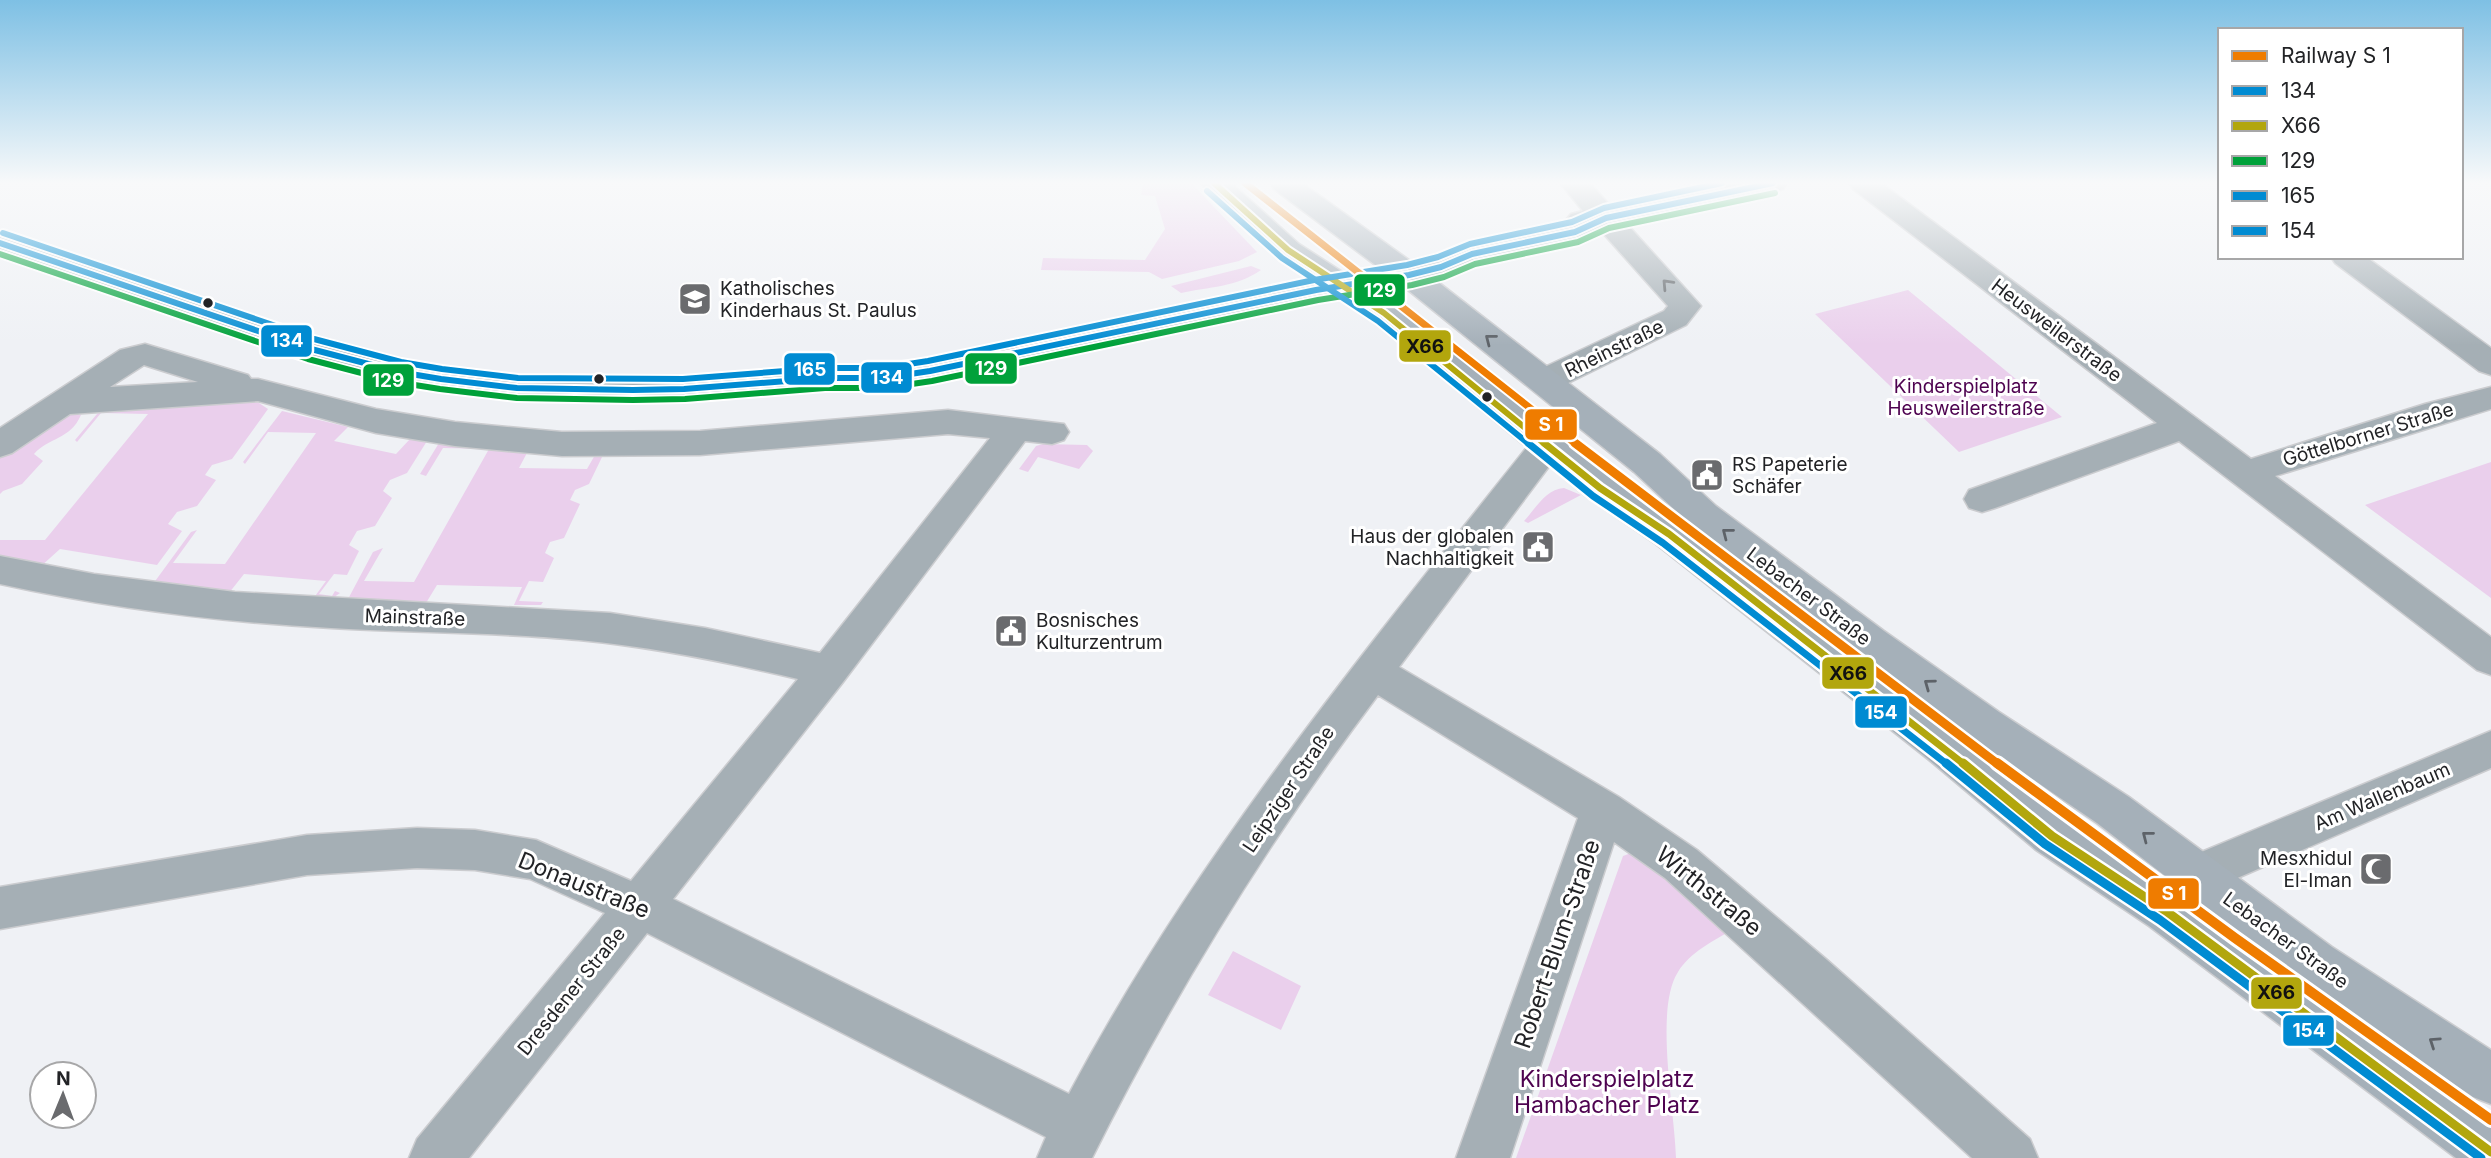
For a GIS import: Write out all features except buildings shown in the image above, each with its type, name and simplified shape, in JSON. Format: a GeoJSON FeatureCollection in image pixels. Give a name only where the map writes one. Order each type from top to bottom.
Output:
{"type":"FeatureCollection","features":[{"type":"Feature","properties":{"kind":"main road","name":"Lebacher Straße"},"geometry":{"type":"LineString","coordinates":[[1274,237],[1289,250],[1384,313],[1600,488],[1668,534],[1836,663],[2052,836],[2177,919],[2484,1152]]}},
{"type":"Feature","properties":{"kind":"main road","name":"Lebacher Straße"},"geometry":{"type":"LineString","coordinates":[[1357,237],[1647,463],[1703,515],[1804,593],[1974,717],[2113,810],[2196,876],[2315,963],[2491,1079]]}},
{"type":"Feature","properties":{"kind":"main road"},"geometry":{"type":"LineString","coordinates":[[1548,445],[1575,406]]}},
{"type":"Feature","properties":{"kind":"street"},"geometry":{"type":"LineString","coordinates":[[0,243],[264,334],[355,362],[399,372],[497,386],[574,390],[684,389],[825,378],[1179,302],[1396,266],[1505,237]]}},
{"type":"Feature","properties":{"kind":"street","name":"Rheinstraße"},"geometry":{"type":"LineString","coordinates":[[1544,381],[1681,315],[1685,306],[1680,298],[1623,237]]}},
{"type":"Feature","properties":{"kind":"street","name":"Heusweilerstraße"},"geometry":{"type":"LineString","coordinates":[[1935,237],[2491,659]]}},
{"type":"Feature","properties":{"kind":"street"},"geometry":{"type":"LineString","coordinates":[[2349,259],[2491,364]]}},
{"type":"Feature","properties":{"kind":"street","name":"Dresdener Straße"},"geometry":{"type":"LineString","coordinates":[[61,404],[132,357],[145,354],[258,390],[386,423],[455,434],[562,444],[700,443],[948,422],[1034,430],[829,671],[436,1158]]}},
{"type":"Feature","properties":{"kind":"street","name":"Dresdener Straße"},"geometry":{"type":"LineString","coordinates":[[61,404],[258,390]]}},
{"type":"Feature","properties":{"kind":"street","name":"Göttelborner Straße"},"geometry":{"type":"LineString","coordinates":[[2246,472],[2437,412],[2491,398]]}},
{"type":"Feature","properties":{"kind":"street"},"geometry":{"type":"LineString","coordinates":[[0,445],[61,404]]}},
{"type":"Feature","properties":{"kind":"street"},"geometry":{"type":"LineString","coordinates":[[1982,499],[2185,426]]}},
{"type":"Feature","properties":{"kind":"street","name":"Leipziger Straße"},"geometry":{"type":"LineString","coordinates":[[1073,1143],[1118,1053],[1184,943],[1322,737],[1548,445]]}},
{"type":"Feature","properties":{"kind":"street","name":"Mainstraße"},"geometry":{"type":"LineString","coordinates":[[0,570],[59,583],[206,604],[615,629],[713,644],[829,671]]}},
{"type":"Feature","properties":{"kind":"street","name":"Wirthstraße"},"geometry":{"type":"LineString","coordinates":[[1371,671],[1603,810],[1681,864],[2011,1158]]}},
{"type":"Feature","properties":{"kind":"street","name":"Am Wallenbaum"},"geometry":{"type":"LineString","coordinates":[[2196,876],[2491,749]]}},
{"type":"Feature","properties":{"kind":"street","name":"Robert-Blum-Straße"},"geometry":{"type":"LineString","coordinates":[[1483,1158],[1603,810]]}},
{"type":"Feature","properties":{"kind":"street","name":"Donaustraße"},"geometry":{"type":"LineString","coordinates":[[0,908],[286,858],[430,848],[475,850],[536,860],[639,906],[841,1004],[1073,1143]]}},
{"type":"Feature","properties":{"kind":"green space"},"geometry":{"type":"Polygon","coordinates":[[[1160,237],[1243,237],[1257,252],[1239,261],[1162,279],[1149,272],[1041,270],[1043,258],[1145,260],[1160,237]]]}},
{"type":"Feature","properties":{"kind":"green space"},"geometry":{"type":"Polygon","coordinates":[[[1251,266],[1261,270],[1232,283],[1181,293],[1171,286],[1251,266]]]}},
{"type":"Feature","properties":{"kind":"green space","name":"Kinderspielplatz Heusweilerstraße"},"geometry":{"type":"Polygon","coordinates":[[[1908,290],[2062,417],[1959,452],[1815,314],[1908,290]]]}},
{"type":"Feature","properties":{"kind":"green space"},"geometry":{"type":"Polygon","coordinates":[[[249,401],[268,409],[232,459],[212,465],[205,475],[216,480],[197,506],[177,512],[168,524],[182,531],[157,565],[60,549],[40,567],[0,556],[0,540],[45,540],[148,414],[101,413],[77,442],[75,440],[97,414],[101,412],[249,401]]]}},
{"type":"Feature","properties":{"kind":"green space"},"geometry":{"type":"Polygon","coordinates":[[[282,411],[348,427],[334,441],[396,454],[410,439],[427,441],[407,473],[390,480],[383,491],[392,498],[375,526],[357,531],[349,545],[359,551],[347,575],[334,574],[319,594],[332,596],[335,591],[340,593],[330,600],[313,599],[326,581],[244,574],[229,593],[153,584],[191,532],[197,530],[173,563],[225,564],[316,433],[268,432],[245,464],[243,462],[282,411]]]}},
{"type":"Feature","properties":{"kind":"green space"},"geometry":{"type":"Polygon","coordinates":[[[68,414],[81,415],[65,434],[34,454],[43,461],[22,484],[0,494],[0,457],[56,418],[68,414]]]}},
{"type":"Feature","properties":{"kind":"green space"},"geometry":{"type":"Polygon","coordinates":[[[439,443],[528,451],[519,468],[587,469],[595,455],[603,455],[589,484],[575,490],[570,500],[580,504],[564,538],[550,542],[545,553],[554,558],[543,582],[529,581],[519,601],[543,602],[541,605],[514,605],[522,587],[437,585],[426,603],[347,601],[373,552],[383,548],[364,581],[414,582],[489,449],[443,448],[426,476],[420,474],[439,443]]]}},
{"type":"Feature","properties":{"kind":"green space"},"geometry":{"type":"Polygon","coordinates":[[[1087,445],[1093,451],[1079,469],[1038,457],[1028,472],[1019,469],[1036,446],[1087,445]]]}},
{"type":"Feature","properties":{"kind":"green space"},"geometry":{"type":"Polygon","coordinates":[[[2491,462],[2491,598],[2365,505],[2491,462]]]}},
{"type":"Feature","properties":{"kind":"green space"},"geometry":{"type":"Polygon","coordinates":[[[1564,488],[1581,495],[1528,523],[1524,521],[1547,495],[1564,488]]]}},
{"type":"Feature","properties":{"kind":"green space","name":"Kinderspielplatz Hambacher Platz"},"geometry":{"type":"Polygon","coordinates":[[[1631,853],[1666,876],[1733,929],[1689,959],[1678,972],[1671,989],[1667,1010],[1667,1035],[1676,1158],[1516,1158],[1623,856],[1631,853]]]}},
{"type":"Feature","properties":{"kind":"green space"},"geometry":{"type":"Polygon","coordinates":[[[1233,951],[1301,986],[1281,1030],[1208,995],[1233,951]]]}},
{"type":"Feature","properties":{"kind":"transit line","name":"165"},"geometry":{"type":"LineString","coordinates":[[15,237],[314,339],[401,362],[518,378],[683,379],[824,368],[883,368],[928,361],[1314,280],[1407,265],[1438,257],[1470,244],[1502,237]]}},
{"type":"Feature","properties":{"kind":"transit line","name":"154"},"geometry":{"type":"LineString","coordinates":[[1259,237],[1282,258],[1378,321],[1593,496],[1663,543],[1936,755],[2045,844],[2160,920],[2481,1158]]}},
{"type":"Feature","properties":{"kind":"transit line","name":"X66"},"geometry":{"type":"LineString","coordinates":[[1274,237],[1288,250],[1384,313],[1600,488],[1669,534],[1943,747],[2052,836],[2166,911],[2491,1152]]}},
{"type":"Feature","properties":{"kind":"transit line"},"geometry":{"type":"LineString","coordinates":[[1313,237],[1528,406],[1898,689],[2235,938],[2491,1120]]}},
{"type":"Feature","properties":{"kind":"transit line","name":"134"},"geometry":{"type":"LineString","coordinates":[[0,243],[311,349],[399,372],[517,388],[633,390],[684,389],[825,378],[884,378],[930,371],[1316,290],[1409,275],[1441,267],[1472,254],[1551,237]]}},
{"type":"Feature","properties":{"kind":"transit line","name":"129"},"geometry":{"type":"LineString","coordinates":[[0,254],[308,359],[396,382],[517,398],[633,400],[685,399],[825,388],[885,388],[932,381],[1318,300],[1412,285],[1444,277],[1475,264],[1578,242],[1589,237]]}},
{"type":"Feature","properties":{"kind":"place","name":"Katholisches Kinderhaus St. Paulus"},"geometry":{"type":"Point","coordinates":[695,299]}},
{"type":"Feature","properties":{"kind":"place","name":"RS Papeterie Schäfer"},"geometry":{"type":"Point","coordinates":[1707,475]}},
{"type":"Feature","properties":{"kind":"place","name":"Haus der globalen Nachhaltigkeit"},"geometry":{"type":"Point","coordinates":[1538,547]}},
{"type":"Feature","properties":{"kind":"place","name":"Bosnisches Kulturzentrum"},"geometry":{"type":"Point","coordinates":[1011,631]}},
{"type":"Feature","properties":{"kind":"place","name":"Mesxhidul El-Iman"},"geometry":{"type":"Point","coordinates":[2376,869]}}]}
